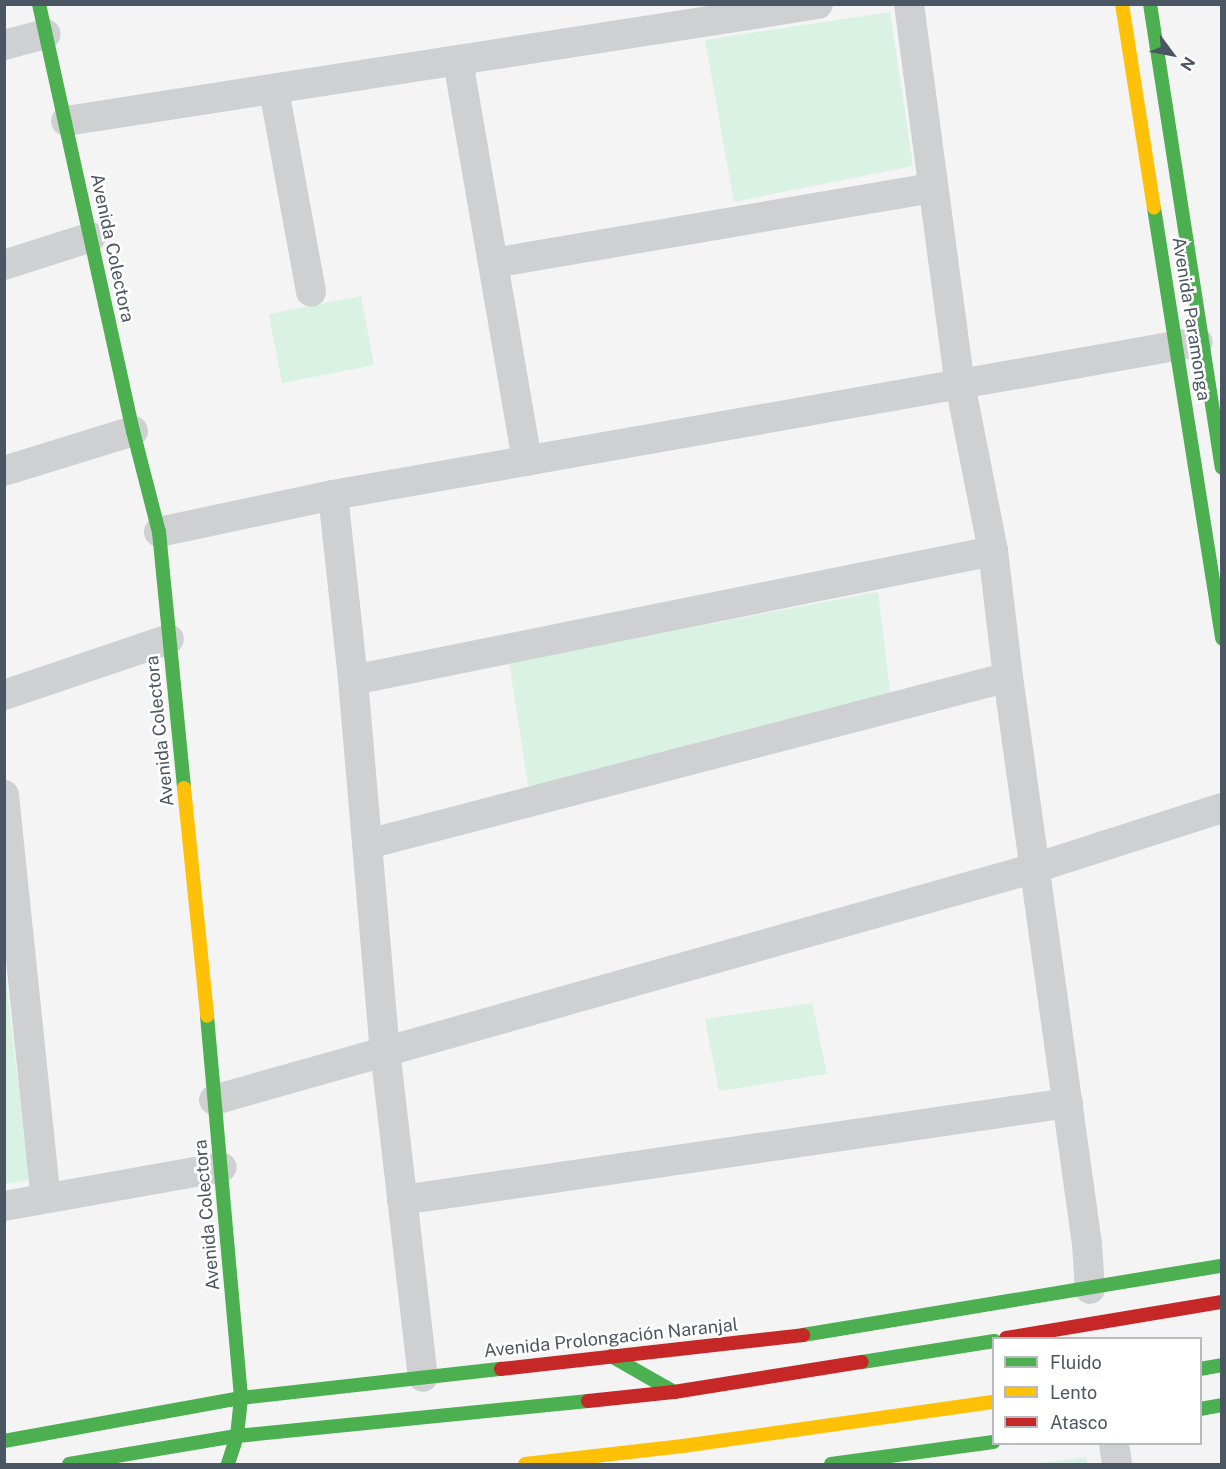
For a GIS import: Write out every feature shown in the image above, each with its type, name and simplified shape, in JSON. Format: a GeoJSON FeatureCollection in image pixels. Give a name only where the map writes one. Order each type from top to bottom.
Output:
{"type":"FeatureCollection","features":[{"type":"Feature","properties":{"kind":"street","name":"Avenida Colectora"},"geometry":{"type":"LineString","coordinates":[[39,4],[133,431],[159,532],[222,1167],[241,1398],[237,1436],[228,1464]]}},
{"type":"Feature","properties":{"kind":"street"},"geometry":{"type":"LineString","coordinates":[[66,121],[818,4]]}},
{"type":"Feature","properties":{"kind":"street"},"geometry":{"type":"LineString","coordinates":[[909,4],[960,384],[993,551],[1008,677],[1087,1244],[1090,1289]]}},
{"type":"Feature","properties":{"kind":"street","name":"Avenida Paramonga"},"geometry":{"type":"LineString","coordinates":[[1122,4],[1190,343],[1221,467]]}},
{"type":"Feature","properties":{"kind":"street","name":"Avenida Paramonga"},"geometry":{"type":"LineString","coordinates":[[1150,4],[1190,343],[1221,639]]}},
{"type":"Feature","properties":{"kind":"street"},"geometry":{"type":"LineString","coordinates":[[4,45],[46,34]]}},
{"type":"Feature","properties":{"kind":"street"},"geometry":{"type":"LineString","coordinates":[[458,61],[527,461]]}},
{"type":"Feature","properties":{"kind":"street"},"geometry":{"type":"LineString","coordinates":[[274,90],[311,292]]}},
{"type":"Feature","properties":{"kind":"street"},"geometry":{"type":"LineString","coordinates":[[493,263],[933,188]]}},
{"type":"Feature","properties":{"kind":"street"},"geometry":{"type":"LineString","coordinates":[[4,265],[91,237]]}},
{"type":"Feature","properties":{"kind":"street"},"geometry":{"type":"LineString","coordinates":[[159,532],[333,495],[1190,343]]}},
{"type":"Feature","properties":{"kind":"street"},"geometry":{"type":"LineString","coordinates":[[4,471],[133,431]]}},
{"type":"Feature","properties":{"kind":"street"},"geometry":{"type":"LineString","coordinates":[[333,495],[353,680],[384,1050],[423,1377]]}},
{"type":"Feature","properties":{"kind":"street"},"geometry":{"type":"LineString","coordinates":[[353,680],[993,551]]}},
{"type":"Feature","properties":{"kind":"street"},"geometry":{"type":"LineString","coordinates":[[4,695],[169,639]]}},
{"type":"Feature","properties":{"kind":"street"},"geometry":{"type":"LineString","coordinates":[[368,844],[1008,677]]}},
{"type":"Feature","properties":{"kind":"street"},"geometry":{"type":"LineString","coordinates":[[4,795],[46,1198]]}},
{"type":"Feature","properties":{"kind":"street"},"geometry":{"type":"LineString","coordinates":[[214,1100],[384,1050],[1035,868],[1221,808]]}},
{"type":"Feature","properties":{"kind":"street"},"geometry":{"type":"LineString","coordinates":[[402,1200],[1068,1102]]}},
{"type":"Feature","properties":{"kind":"street"},"geometry":{"type":"LineString","coordinates":[[4,1206],[222,1167]]}},
{"type":"Feature","properties":{"kind":"street","name":"Avenida Prolongación Naranjal"},"geometry":{"type":"LineString","coordinates":[[4,1441],[241,1398],[820,1333],[1221,1266]]}},
{"type":"Feature","properties":{"kind":"street"},"geometry":{"type":"LineString","coordinates":[[1012,1337],[1221,1302]]}},
{"type":"Feature","properties":{"kind":"street"},"geometry":{"type":"LineString","coordinates":[[69,1464],[237,1436],[674,1392],[992,1341]]}},
{"type":"Feature","properties":{"kind":"street"},"geometry":{"type":"LineString","coordinates":[[611,1356],[674,1392]]}},
{"type":"Feature","properties":{"kind":"street"},"geometry":{"type":"LineString","coordinates":[[1202,1369],[1221,1365]]}},
{"type":"Feature","properties":{"kind":"street"},"geometry":{"type":"LineString","coordinates":[[525,1464],[684,1446],[992,1402]]}},
{"type":"Feature","properties":{"kind":"street"},"geometry":{"type":"LineString","coordinates":[[1202,1409],[1221,1405]]}},
{"type":"Feature","properties":{"kind":"street"},"geometry":{"type":"LineString","coordinates":[[831,1464],[992,1442]]}},
{"type":"Feature","properties":{"kind":"street"},"geometry":{"type":"LineString","coordinates":[[1114,1445],[1118,1464]]}},
{"type":"Feature","properties":{"kind":"street"},"geometry":{"type":"LineString","coordinates":[[659,1464],[684,1446]]}},
{"type":"Feature","properties":{"kind":"green space"},"geometry":{"type":"Polygon","coordinates":[[[890,12],[913,166],[734,202],[705,40],[890,12]]]}},
{"type":"Feature","properties":{"kind":"green space"},"geometry":{"type":"Polygon","coordinates":[[[361,296],[374,365],[282,383],[269,314],[361,296]]]}},
{"type":"Feature","properties":{"kind":"green space"},"geometry":{"type":"Polygon","coordinates":[[[878,592],[892,706],[529,792],[509,662],[878,592]]]}},
{"type":"Feature","properties":{"kind":"green space"},"geometry":{"type":"Polygon","coordinates":[[[5,968],[29,1180],[4,1184],[5,968]]]}},
{"type":"Feature","properties":{"kind":"green space"},"geometry":{"type":"Polygon","coordinates":[[[812,1003],[827,1074],[719,1091],[705,1019],[812,1003]]]}},
{"type":"Feature","properties":{"kind":"green space"},"geometry":{"type":"Polygon","coordinates":[[[1086,1457],[1088,1464],[1033,1464],[1086,1457]]]}},
{"type":"Feature","properties":{"kind":"traffic: fast"},"geometry":{"type":"LineString","coordinates":[[39,4],[133,431],[159,532],[184,788]]}},
{"type":"Feature","properties":{"kind":"traffic: fast"},"geometry":{"type":"LineString","coordinates":[[1150,4],[1222,467]]}},
{"type":"Feature","properties":{"kind":"traffic: fast"},"geometry":{"type":"LineString","coordinates":[[1154,208],[1222,639]]}},
{"type":"Feature","properties":{"kind":"traffic: fast"},"geometry":{"type":"LineString","coordinates":[[207,1016],[241,1398],[237,1436],[228,1464]]}},
{"type":"Feature","properties":{"kind":"traffic: fast"},"geometry":{"type":"LineString","coordinates":[[803,1335],[1222,1266]]}},
{"type":"Feature","properties":{"kind":"traffic: fast"},"geometry":{"type":"LineString","coordinates":[[862,1362],[992,1341]]}},
{"type":"Feature","properties":{"kind":"traffic: fast"},"geometry":{"type":"LineString","coordinates":[[611,1356],[674,1392]]}},
{"type":"Feature","properties":{"kind":"traffic: fast"},"geometry":{"type":"LineString","coordinates":[[1202,1369],[1222,1365]]}},
{"type":"Feature","properties":{"kind":"traffic: fast"},"geometry":{"type":"LineString","coordinates":[[4,1441],[241,1398],[501,1369]]}},
{"type":"Feature","properties":{"kind":"traffic: fast"},"geometry":{"type":"LineString","coordinates":[[69,1464],[237,1436],[588,1401]]}},
{"type":"Feature","properties":{"kind":"traffic: fast"},"geometry":{"type":"LineString","coordinates":[[1202,1409],[1222,1405]]}},
{"type":"Feature","properties":{"kind":"traffic: fast"},"geometry":{"type":"LineString","coordinates":[[831,1464],[992,1442]]}},
{"type":"Feature","properties":{"kind":"traffic: slow"},"geometry":{"type":"LineString","coordinates":[[1122,4],[1154,208]]}},
{"type":"Feature","properties":{"kind":"traffic: slow"},"geometry":{"type":"LineString","coordinates":[[184,788],[207,1016]]}},
{"type":"Feature","properties":{"kind":"traffic: slow"},"geometry":{"type":"LineString","coordinates":[[525,1464],[683,1446],[992,1402]]}},
{"type":"Feature","properties":{"kind":"traffic: jam"},"geometry":{"type":"LineString","coordinates":[[1012,1337],[1222,1302]]}},
{"type":"Feature","properties":{"kind":"traffic: jam"},"geometry":{"type":"LineString","coordinates":[[501,1369],[803,1335]]}},
{"type":"Feature","properties":{"kind":"traffic: jam"},"geometry":{"type":"LineString","coordinates":[[588,1401],[674,1392],[862,1362]]}}]}
